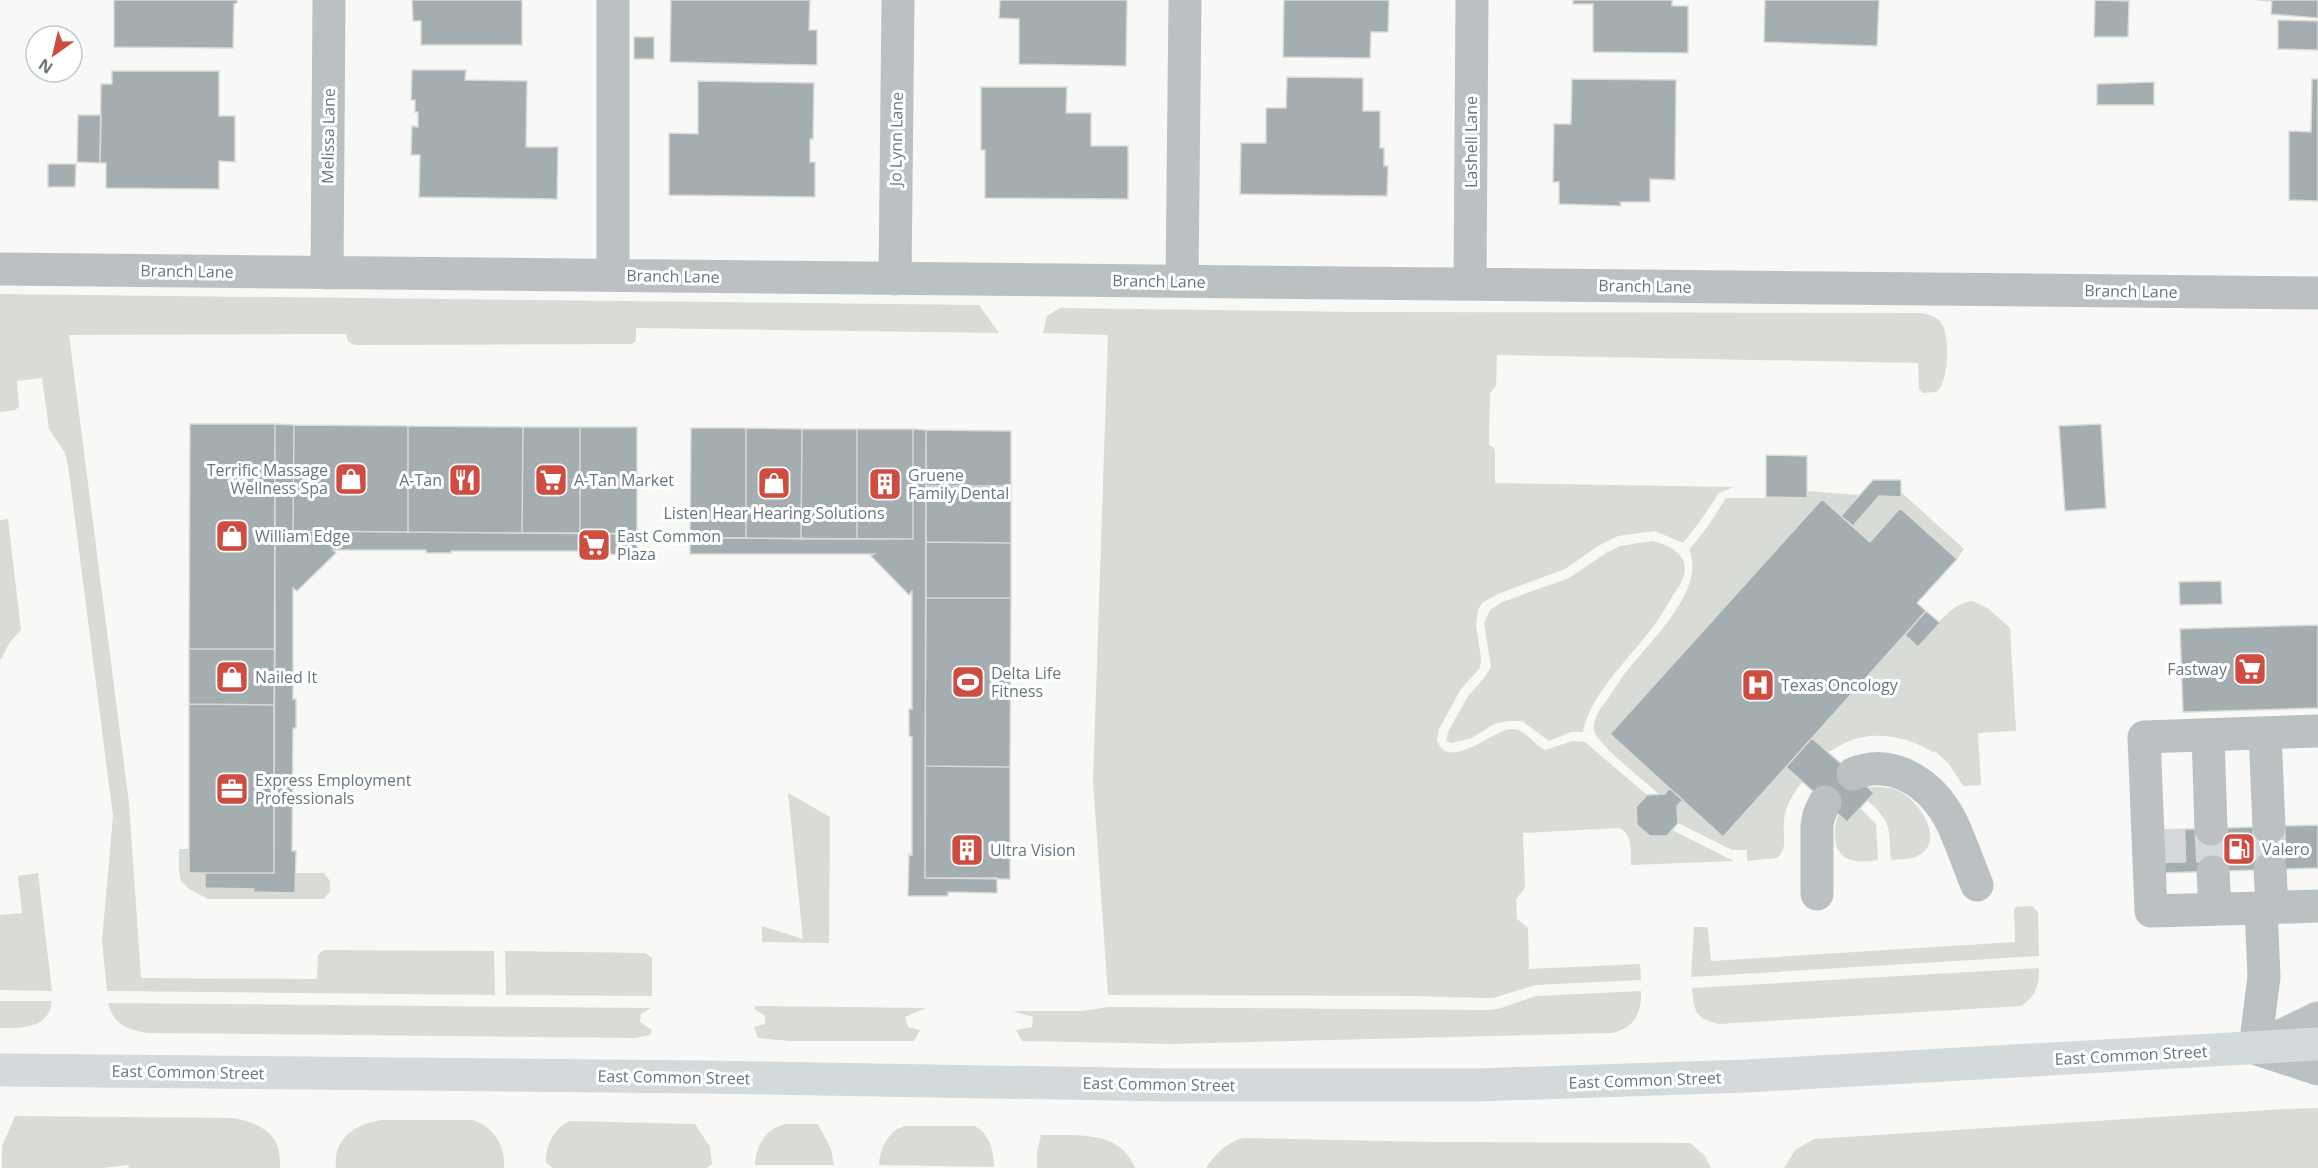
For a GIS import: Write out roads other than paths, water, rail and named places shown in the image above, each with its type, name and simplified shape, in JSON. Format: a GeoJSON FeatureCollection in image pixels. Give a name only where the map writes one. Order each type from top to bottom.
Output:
{"type":"FeatureCollection","features":[{"type":"Feature","properties":{"kind":"main road","name":"East Common Street"},"geometry":{"type":"LineString","coordinates":[[0,1070],[1171,1084],[1476,1085],[1671,1080],[2318,1044]]}},
{"type":"Feature","properties":{"kind":"street","name":"Melissa Lane"},"geometry":{"type":"LineString","coordinates":[[327,273],[329,0]]}},
{"type":"Feature","properties":{"kind":"street"},"geometry":{"type":"LineString","coordinates":[[613,0],[613,275]]}},
{"type":"Feature","properties":{"kind":"street","name":"Jo Lynn Lane"},"geometry":{"type":"LineString","coordinates":[[895,279],[898,0]]}},
{"type":"Feature","properties":{"kind":"street"},"geometry":{"type":"LineString","coordinates":[[1182,281],[1185,0]]}},
{"type":"Feature","properties":{"kind":"street","name":"Lashell Lane"},"geometry":{"type":"LineString","coordinates":[[1470,284],[1472,0]]}},
{"type":"Feature","properties":{"kind":"street","name":"Branch Lane"},"geometry":{"type":"LineString","coordinates":[[0,269],[2318,293]]}},
{"type":"Feature","properties":{"kind":"street"},"geometry":{"type":"LineString","coordinates":[[2318,731],[2144,737],[2151,911],[2318,906]]}},
{"type":"Feature","properties":{"kind":"street"},"geometry":{"type":"LineString","coordinates":[[2265,733],[2269,827]]}},
{"type":"Feature","properties":{"kind":"street"},"geometry":{"type":"LineString","coordinates":[[2208,735],[2211,829]]}},
{"type":"Feature","properties":{"kind":"street"},"geometry":{"type":"LineString","coordinates":[[2165,736],[2169,830]]}},
{"type":"Feature","properties":{"kind":"street"},"geometry":{"type":"LineString","coordinates":[[1853,774],[1864,769],[1880,767],[1897,770],[1922,786],[1936,799],[1950,820],[1977,885]]}},
{"type":"Feature","properties":{"kind":"street"},"geometry":{"type":"LineString","coordinates":[[1817,894],[1817,825],[1825,802]]}},
{"type":"Feature","properties":{"kind":"street"},"geometry":{"type":"LineString","coordinates":[[2255,1048],[2264,977],[2266,907],[2270,869]]}},
{"type":"Feature","properties":{"kind":"street"},"geometry":{"type":"LineString","coordinates":[[2170,872],[2171,910]]}},
{"type":"Feature","properties":{"kind":"street"},"geometry":{"type":"LineString","coordinates":[[2213,872],[2214,909]]}},
{"type":"Feature","properties":{"kind":"street"},"geometry":{"type":"LineString","coordinates":[[2255,1048],[2318,1018]]}},
{"type":"Feature","properties":{"kind":"street"},"geometry":{"type":"LineString","coordinates":[[2255,1048],[2318,1070]]}},
{"type":"Feature","properties":{"kind":"tunnel"},"geometry":{"type":"LineString","coordinates":[[2269,827],[2270,869]]}},
{"type":"Feature","properties":{"kind":"tunnel"},"geometry":{"type":"LineString","coordinates":[[2211,829],[2213,872]]}},
{"type":"Feature","properties":{"kind":"tunnel"},"geometry":{"type":"LineString","coordinates":[[2169,830],[2170,872]]}},
{"type":"Feature","properties":{"kind":"place","name":"Terrific Massage Wellness Spa"},"geometry":{"type":"Point","coordinates":[351,479]}},
{"type":"Feature","properties":{"kind":"place","name":"A-Tan"},"geometry":{"type":"Point","coordinates":[465,480]}},
{"type":"Feature","properties":{"kind":"place","name":"A-Tan Market"},"geometry":{"type":"Point","coordinates":[551,480]}},
{"type":"Feature","properties":{"kind":"place","name":"Listen Hear Hearing Solutions"},"geometry":{"type":"Point","coordinates":[774,483]}},
{"type":"Feature","properties":{"kind":"place","name":"Gruene Family Dental"},"geometry":{"type":"Point","coordinates":[885,484]}},
{"type":"Feature","properties":{"kind":"place","name":"William Edge"},"geometry":{"type":"Point","coordinates":[232,536]}},
{"type":"Feature","properties":{"kind":"place","name":"East Common Plaza"},"geometry":{"type":"Point","coordinates":[594,545]}},
{"type":"Feature","properties":{"kind":"place","name":"Fastway"},"geometry":{"type":"Point","coordinates":[2250,669]}},
{"type":"Feature","properties":{"kind":"place","name":"Nailed It"},"geometry":{"type":"Point","coordinates":[232,677]}},
{"type":"Feature","properties":{"kind":"place","name":"Delta Life Fitness"},"geometry":{"type":"Point","coordinates":[968,682]}},
{"type":"Feature","properties":{"kind":"place","name":"Texas Oncology"},"geometry":{"type":"Point","coordinates":[1758,685]}},
{"type":"Feature","properties":{"kind":"place","name":"Express Employment Professionals"},"geometry":{"type":"Point","coordinates":[232,789]}},
{"type":"Feature","properties":{"kind":"place","name":"Valero"},"geometry":{"type":"Point","coordinates":[2239,849]}},
{"type":"Feature","properties":{"kind":"place","name":"Ultra Vision"},"geometry":{"type":"Point","coordinates":[967,850]}}]}
